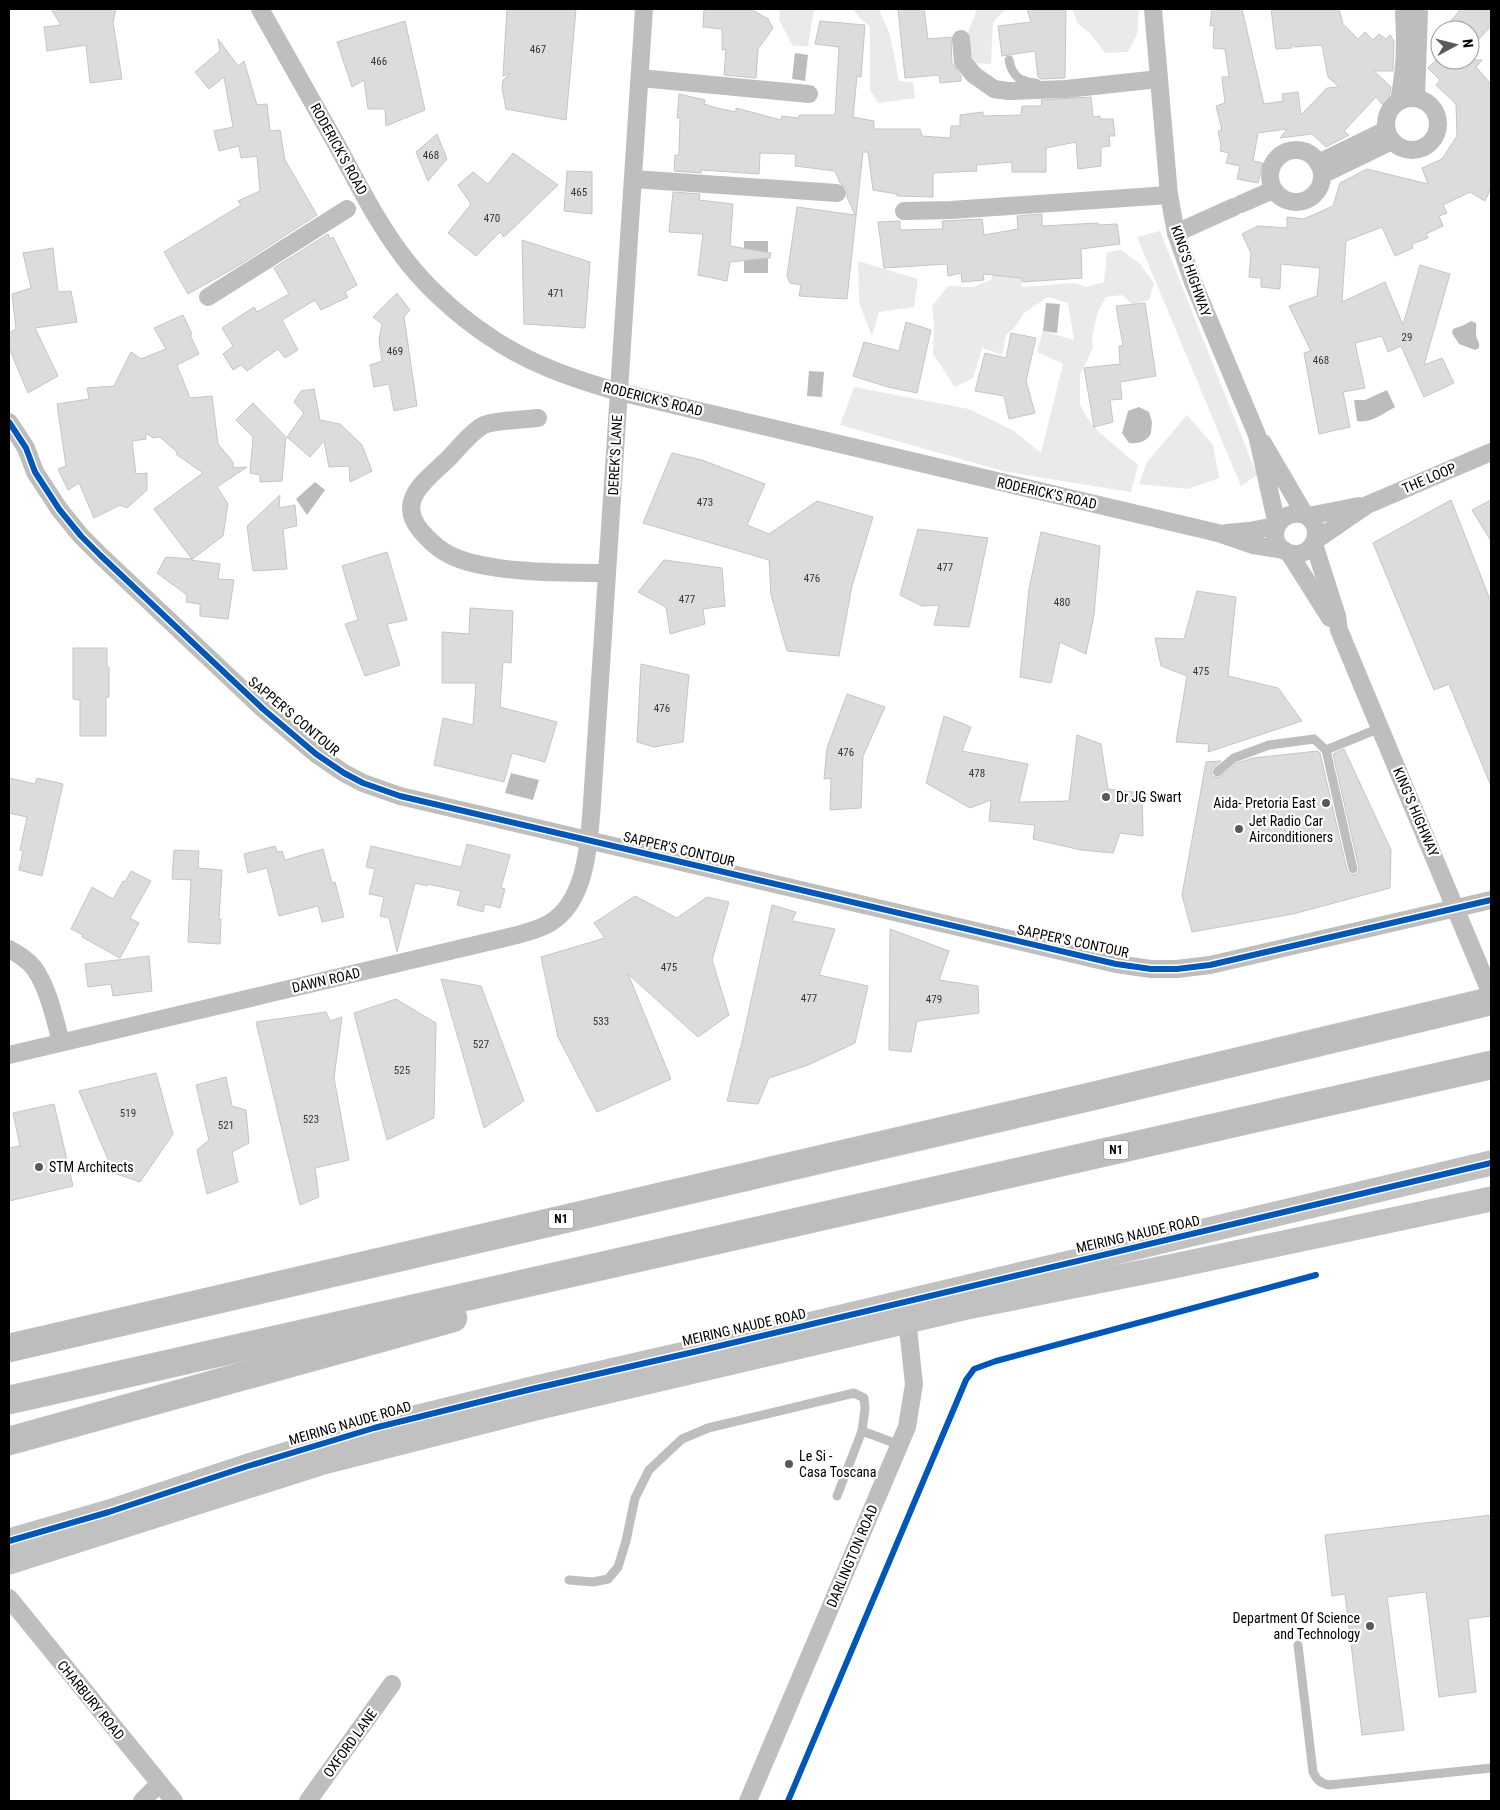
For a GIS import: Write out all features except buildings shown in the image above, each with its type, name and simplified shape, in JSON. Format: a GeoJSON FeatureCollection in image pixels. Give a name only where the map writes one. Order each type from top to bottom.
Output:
{"type":"FeatureCollection","features":[{"type":"Feature","properties":{"kind":"highway","name":"N1"},"geometry":{"type":"LineString","coordinates":[[17,1345],[1491,1002]]}},
{"type":"Feature","properties":{"kind":"highway","name":"N1"},"geometry":{"type":"LineString","coordinates":[[9,1400],[1491,1065]]}},
{"type":"Feature","properties":{"kind":"highway"},"geometry":{"type":"LineString","coordinates":[[9,1441],[772,1228]]}},
{"type":"Feature","properties":{"kind":"street","name":"RODERICK'S ROAD"},"geometry":{"type":"LineString","coordinates":[[260,9],[357,204],[387,234],[411,266],[450,306],[486,335],[518,354],[552,371],[619,392],[1218,533],[1248,544],[1287,552]]}},
{"type":"Feature","properties":{"kind":"street","name":"DEREK'S LANE"},"geometry":{"type":"LineString","coordinates":[[589,841],[644,9]]}},
{"type":"Feature","properties":{"kind":"street","name":"KING'S HIGHWAY"},"geometry":{"type":"LineString","coordinates":[[1153,9],[1169,195],[1176,233],[1193,282],[1257,435],[1277,526]]}},
{"type":"Feature","properties":{"kind":"street"},"geometry":{"type":"LineString","coordinates":[[1407,100],[1404,73],[1411,11]]}},
{"type":"Feature","properties":{"kind":"street"},"geometry":{"type":"LineString","coordinates":[[961,39],[963,62],[974,75],[994,89],[1008,91],[1066,89],[1158,75]]}},
{"type":"Feature","properties":{"kind":"street"},"geometry":{"type":"LineString","coordinates":[[640,78],[810,94]]}},
{"type":"Feature","properties":{"kind":"street"},"geometry":{"type":"LineString","coordinates":[[1407,100],[1424,100],[1431,105],[1439,120],[1436,137],[1423,149],[1415,151],[1406,150],[1389,136],[1386,122],[1388,114],[1407,100]]}},
{"type":"Feature","properties":{"kind":"street"},"geometry":{"type":"LineString","coordinates":[[1320,169],[1389,136]]}},
{"type":"Feature","properties":{"kind":"street"},"geometry":{"type":"LineString","coordinates":[[1298,150],[1313,156],[1320,169],[1322,183],[1314,196],[1300,203],[1285,200],[1273,190],[1270,183],[1269,174],[1271,166],[1282,154],[1290,151],[1298,150]]}},
{"type":"Feature","properties":{"kind":"street"},"geometry":{"type":"LineString","coordinates":[[633,179],[837,193]]}},
{"type":"Feature","properties":{"kind":"street"},"geometry":{"type":"LineString","coordinates":[[1176,233],[1273,190]]}},
{"type":"Feature","properties":{"kind":"street"},"geometry":{"type":"LineString","coordinates":[[904,211],[951,210],[1169,195]]}},
{"type":"Feature","properties":{"kind":"street"},"geometry":{"type":"LineString","coordinates":[[208,297],[357,204]]}},
{"type":"Feature","properties":{"kind":"street"},"geometry":{"type":"LineString","coordinates":[[538,418],[483,424],[422,485],[412,498],[410,508],[413,522],[427,538],[444,552],[472,563],[516,570],[607,573]]}},
{"type":"Feature","properties":{"kind":"street","name":"SAPPER'S CONTOUR"},"geometry":{"type":"LineString","coordinates":[[9,422],[26,448],[35,472],[59,509],[81,536],[263,709],[316,754],[363,783],[400,796],[1116,964],[1151,969],[1177,969],[1210,964],[1491,900]]}},
{"type":"Feature","properties":{"kind":"street","name":"KING'S HIGHWAY"},"geometry":{"type":"LineString","coordinates":[[1257,435],[1306,516]]}},
{"type":"Feature","properties":{"kind":"street"},"geometry":{"type":"LineString","coordinates":[[9,447],[26,448]]}},
{"type":"Feature","properties":{"kind":"street","name":"THE LOOP"},"geometry":{"type":"LineString","coordinates":[[1315,542],[1367,505],[1491,452]]}},
{"type":"Feature","properties":{"kind":"street","name":"THE LOOP"},"geometry":{"type":"LineString","coordinates":[[1306,516],[1367,505]]}},
{"type":"Feature","properties":{"kind":"street"},"geometry":{"type":"LineString","coordinates":[[1292,513],[1306,516],[1316,527],[1315,542],[1306,552],[1295,554],[1287,552],[1278,543],[1276,536],[1277,526],[1281,519],[1292,513]]}},
{"type":"Feature","properties":{"kind":"street","name":"RODERICK'S ROAD"},"geometry":{"type":"LineString","coordinates":[[1218,533],[1249,532],[1277,526]]}},
{"type":"Feature","properties":{"kind":"street","name":"KING'S HIGHWAY"},"geometry":{"type":"LineString","coordinates":[[1315,542],[1337,616],[1339,630]]}},
{"type":"Feature","properties":{"kind":"street","name":"KING'S HIGHWAY"},"geometry":{"type":"LineString","coordinates":[[1287,552],[1339,630],[1491,994]]}},
{"type":"Feature","properties":{"kind":"street","name":"DAWN ROAD"},"geometry":{"type":"LineString","coordinates":[[9,1055],[508,937],[539,928],[559,917],[576,895],[589,841]]}},
{"type":"Feature","properties":{"kind":"street"},"geometry":{"type":"LineString","coordinates":[[9,949],[24,957],[34,968],[42,983],[56,1021],[61,1042]]}},
{"type":"Feature","properties":{"kind":"street","name":"MEIRING NAUDE ROAD"},"geometry":{"type":"LineString","coordinates":[[9,1562],[320,1463],[906,1311],[1491,1163]]}},
{"type":"Feature","properties":{"kind":"street","name":"MEIRING NAUDE ROAD"},"geometry":{"type":"LineString","coordinates":[[9,1541],[109,1512],[245,1467],[374,1428],[532,1389],[698,1351],[1491,1199]]}},
{"type":"Feature","properties":{"kind":"street","name":"DARLINGTON ROAD"},"geometry":{"type":"LineString","coordinates":[[748,1801],[907,1427],[914,1384],[906,1311]]}},
{"type":"Feature","properties":{"kind":"street","name":"CHARBURY ROAD"},"geometry":{"type":"LineString","coordinates":[[12,1607],[174,1801]]}},
{"type":"Feature","properties":{"kind":"street","name":"OXFORD LANE"},"geometry":{"type":"LineString","coordinates":[[308,1801],[392,1684]]}},
{"type":"Feature","properties":{"kind":"street"},"geometry":{"type":"LineString","coordinates":[[142,1801],[159,1784]]}},
{"type":"Feature","properties":{"kind":"lane"},"geometry":{"type":"LineString","coordinates":[[1009,60],[1011,71],[1015,76],[1025,82],[1034,83],[1158,75]]}},
{"type":"Feature","properties":{"kind":"lane"},"geometry":{"type":"LineString","coordinates":[[1326,750],[1380,728]]}},
{"type":"Feature","properties":{"kind":"lane"},"geometry":{"type":"LineString","coordinates":[[1217,772],[1234,758],[1269,745],[1314,739],[1326,750],[1353,869]]}},
{"type":"Feature","properties":{"kind":"lane"},"geometry":{"type":"LineString","coordinates":[[569,1580],[593,1582],[608,1579],[618,1567],[626,1541],[635,1498],[649,1470],[682,1439],[708,1428],[854,1394],[864,1398],[866,1409],[862,1431],[837,1496]]}},
{"type":"Feature","properties":{"kind":"lane"},"geometry":{"type":"LineString","coordinates":[[862,1431],[900,1445]]}},
{"type":"Feature","properties":{"kind":"lane"},"geometry":{"type":"LineString","coordinates":[[1298,1645],[1313,1772],[1316,1779],[1321,1783],[1329,1785],[1491,1768]]}},
{"type":"Feature","properties":{"kind":"shaded area"},"geometry":{"type":"Polygon","coordinates":[[[780,9],[814,9],[808,46],[793,46],[779,20],[780,9]]]}},
{"type":"Feature","properties":{"kind":"shaded area"},"geometry":{"type":"Polygon","coordinates":[[[853,9],[879,9],[890,35],[899,81],[913,82],[915,98],[878,103],[870,90],[870,27],[853,9]]]}},
{"type":"Feature","properties":{"kind":"shaded area"},"geometry":{"type":"Polygon","coordinates":[[[977,9],[1006,9],[993,22],[991,64],[971,63],[967,35],[977,9]]]}},
{"type":"Feature","properties":{"kind":"shaded area"},"geometry":{"type":"Polygon","coordinates":[[[1072,9],[1139,9],[1137,34],[1128,52],[1105,53],[1091,34],[1078,24],[1072,9]]]}},
{"type":"Feature","properties":{"kind":"shaded area"},"geometry":{"type":"Polygon","coordinates":[[[795,53],[808,55],[805,81],[792,79],[795,53]]]}},
{"type":"Feature","properties":{"kind":"shaded area"},"geometry":{"type":"Polygon","coordinates":[[[1160,231],[1257,475],[1241,486],[1137,237],[1160,231]]]}},
{"type":"Feature","properties":{"kind":"shaded area"},"geometry":{"type":"Polygon","coordinates":[[[744,241],[768,241],[768,273],[744,273],[744,241]]]}},
{"type":"Feature","properties":{"kind":"shaded area"},"geometry":{"type":"Polygon","coordinates":[[[1121,250],[1140,264],[1154,283],[1149,300],[1132,304],[1122,295],[1106,297],[1097,314],[1092,338],[1093,348],[1080,375],[1080,405],[1086,416],[1100,433],[1138,465],[1131,492],[1007,472],[840,425],[854,387],[969,409],[1014,431],[1041,453],[1063,364],[1037,352],[1043,331],[1074,340],[1068,303],[1048,297],[1024,313],[1015,327],[1006,335],[1002,355],[982,348],[973,378],[955,387],[933,354],[934,325],[932,306],[948,286],[973,287],[991,280],[996,262],[1017,252],[1022,287],[1075,283],[1086,287],[1104,282],[1107,252],[1121,250]]]}},
{"type":"Feature","properties":{"kind":"shaded area"},"geometry":{"type":"Polygon","coordinates":[[[858,261],[918,279],[914,307],[879,312],[872,336],[859,302],[858,261]]]}},
{"type":"Feature","properties":{"kind":"shaded area"},"geometry":{"type":"Polygon","coordinates":[[[1046,303],[1060,304],[1057,333],[1043,331],[1046,303]]]}},
{"type":"Feature","properties":{"kind":"shaded area"},"geometry":{"type":"Polygon","coordinates":[[[1471,321],[1476,323],[1479,348],[1475,350],[1459,344],[1452,333],[1453,329],[1471,321]]]}},
{"type":"Feature","properties":{"kind":"shaded area"},"geometry":{"type":"Polygon","coordinates":[[[809,371],[824,372],[822,397],[807,396],[809,371]]]}},
{"type":"Feature","properties":{"kind":"shaded area"},"geometry":{"type":"Polygon","coordinates":[[[1387,390],[1395,407],[1367,421],[1357,421],[1354,400],[1365,400],[1387,390]]]}},
{"type":"Feature","properties":{"kind":"shaded area"},"geometry":{"type":"Polygon","coordinates":[[[1139,407],[1149,412],[1152,422],[1151,433],[1142,442],[1129,443],[1122,433],[1128,411],[1139,407]]]}},
{"type":"Feature","properties":{"kind":"shaded area"},"geometry":{"type":"Polygon","coordinates":[[[1187,415],[1213,445],[1219,478],[1188,489],[1139,484],[1147,462],[1187,415]]]}},
{"type":"Feature","properties":{"kind":"shaded area"},"geometry":{"type":"Polygon","coordinates":[[[315,482],[325,490],[307,515],[296,499],[315,482]]]}},
{"type":"Feature","properties":{"kind":"shaded area"},"geometry":{"type":"Polygon","coordinates":[[[511,773],[539,780],[533,800],[505,793],[511,773]]]}},
{"type":"Feature","properties":{"kind":"cycle path"},"geometry":{"type":"LineString","coordinates":[[9,422],[26,448],[35,472],[59,509],[81,536],[100,555],[263,709],[316,754],[363,783],[400,796],[1116,964],[1151,969],[1177,969],[1210,965],[1491,900]]}},
{"type":"Feature","properties":{"kind":"cycle path"},"geometry":{"type":"LineString","coordinates":[[9,1541],[109,1512],[245,1467],[374,1428],[1491,1163]]}},
{"type":"Feature","properties":{"kind":"cycle path"},"geometry":{"type":"LineString","coordinates":[[788,1801],[966,1380],[974,1369],[996,1361],[1316,1275]]}},
{"type":"Feature","properties":{"kind":"place","name":"Dr JG Swart"},"geometry":{"type":"Point","coordinates":[1106,797]}},
{"type":"Feature","properties":{"kind":"place","name":"Aida- Pretoria East"},"geometry":{"type":"Point","coordinates":[1326,803]}},
{"type":"Feature","properties":{"kind":"place","name":"Jet Radio Car Airconditioners"},"geometry":{"type":"Point","coordinates":[1239,829]}},
{"type":"Feature","properties":{"kind":"place","name":"STM Architects"},"geometry":{"type":"Point","coordinates":[39,1167]}},
{"type":"Feature","properties":{"kind":"place","name":"Le Si - Casa Toscana"},"geometry":{"type":"Point","coordinates":[789,1464]}},
{"type":"Feature","properties":{"kind":"place","name":"Department Of Science and Technology"},"geometry":{"type":"Point","coordinates":[1370,1626]}}]}
